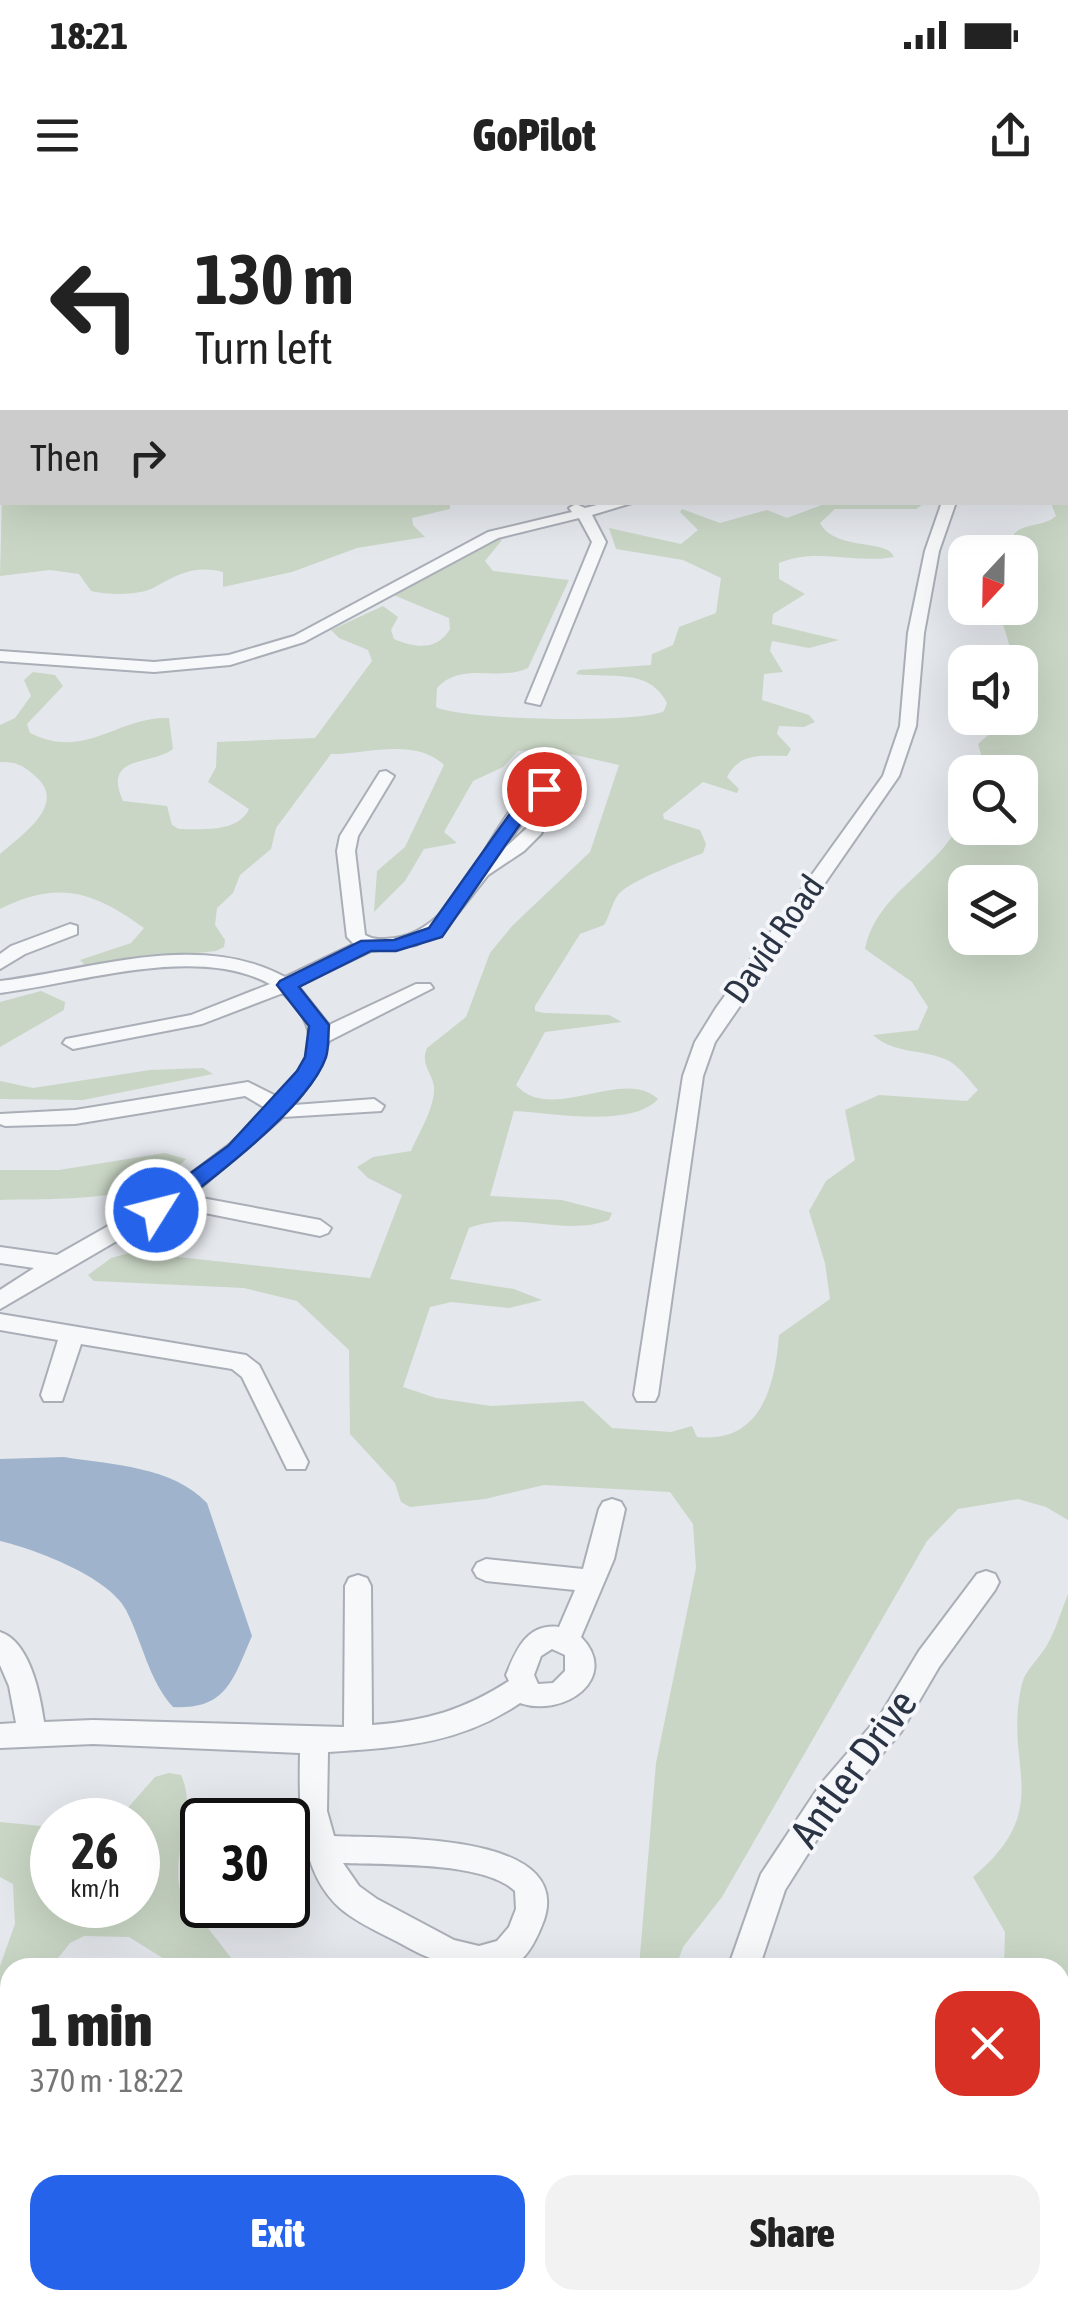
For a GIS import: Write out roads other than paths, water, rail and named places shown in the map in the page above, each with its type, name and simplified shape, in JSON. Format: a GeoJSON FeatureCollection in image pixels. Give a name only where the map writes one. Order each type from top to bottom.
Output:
{"type":"FeatureCollection","features":[{"type":"Feature","properties":{"kind":"street"},"geometry":{"type":"LineString","coordinates":[[0,656],[154,667],[230,660],[299,639],[492,536],[576,508],[602,505]]}},
{"type":"Feature","properties":{"kind":"street","name":"David Road"},"geometry":{"type":"LineString","coordinates":[[646,1395],[693,1076],[726,1008],[891,776],[908,726],[916,632],[932,552],[948,505]]}},
{"type":"Feature","properties":{"kind":"street"},"geometry":{"type":"LineString","coordinates":[[534,702],[599,542],[597,532],[576,508]]}},
{"type":"Feature","properties":{"kind":"street"},"geometry":{"type":"LineString","coordinates":[[362,941],[348,894],[349,836],[386,776]]}},
{"type":"Feature","properties":{"kind":"street"},"geometry":{"type":"LineString","coordinates":[[73,1043],[196,1020],[283,982],[362,941],[396,946],[436,932],[482,872],[532,794],[544,789],[554,792],[544,822],[534,835],[482,872]]}},
{"type":"Feature","properties":{"kind":"street"},"geometry":{"type":"LineString","coordinates":[[0,963],[18,950],[70,930]]}},
{"type":"Feature","properties":{"kind":"street"},"geometry":{"type":"LineString","coordinates":[[0,987],[204,961],[283,982],[309,1008],[319,1025],[320,1037],[305,1074],[236,1152],[172,1200],[114,1236],[58,1263],[0,1301]]}},
{"type":"Feature","properties":{"kind":"street"},"geometry":{"type":"LineString","coordinates":[[320,1037],[423,988]]}},
{"type":"Feature","properties":{"kind":"street"},"geometry":{"type":"LineString","coordinates":[[5,1119],[75,1117],[248,1090],[279,1107],[310,1112],[374,1106]]}},
{"type":"Feature","properties":{"kind":"street"},"geometry":{"type":"LineString","coordinates":[[172,1200],[320,1228]]}},
{"type":"Feature","properties":{"kind":"street"},"geometry":{"type":"LineString","coordinates":[[0,1255],[58,1263]]}},
{"type":"Feature","properties":{"kind":"street"},"geometry":{"type":"LineString","coordinates":[[0,1322],[238,1361],[251,1371],[296,1462]]}},
{"type":"Feature","properties":{"kind":"street"},"geometry":{"type":"LineString","coordinates":[[53,1395],[72,1334]]}},
{"type":"Feature","properties":{"kind":"street"},"geometry":{"type":"LineString","coordinates":[[567,1638],[592,1581],[612,1509]]}},
{"type":"Feature","properties":{"kind":"street"},"geometry":{"type":"LineString","coordinates":[[486,1570],[592,1581]]}},
{"type":"Feature","properties":{"kind":"street","name":"Antler Drive"},"geometry":{"type":"LineString","coordinates":[[746,1958],[772,1884],[830,1794],[891,1722],[929,1659],[986,1582]]}},
{"type":"Feature","properties":{"kind":"street"},"geometry":{"type":"LineString","coordinates":[[358,1586],[358,1739]]}},
{"type":"Feature","properties":{"kind":"street"},"geometry":{"type":"LineString","coordinates":[[548,1638],[567,1638],[578,1649],[581,1665],[575,1682],[563,1694],[543,1699],[522,1686],[520,1674],[530,1649],[548,1638]]}},
{"type":"Feature","properties":{"kind":"street"},"geometry":{"type":"LineString","coordinates":[[0,1643],[18,1667],[29,1702],[31,1734]]}},
{"type":"Feature","properties":{"kind":"street"},"geometry":{"type":"LineString","coordinates":[[0,1736],[93,1732],[314,1741],[420,1734],[490,1708],[522,1686]]}},
{"type":"Feature","properties":{"kind":"street"},"geometry":{"type":"LineString","coordinates":[[314,1741],[313,1811],[333,1879],[351,1899],[462,1958]]}},
{"type":"Feature","properties":{"kind":"street"},"geometry":{"type":"LineString","coordinates":[[323,1850],[444,1857],[507,1869],[523,1877],[530,1891],[526,1928],[514,1948],[499,1958]]}},
{"type":"Feature","properties":{"kind":"water"},"geometry":{"type":"Polygon","coordinates":[[[64,1457],[159,1474],[177,1481],[207,1503],[252,1636],[233,1678],[217,1697],[191,1707],[173,1707],[158,1685],[132,1622],[117,1598],[70,1566],[0,1541],[0,1459],[64,1457]]]}}]}
